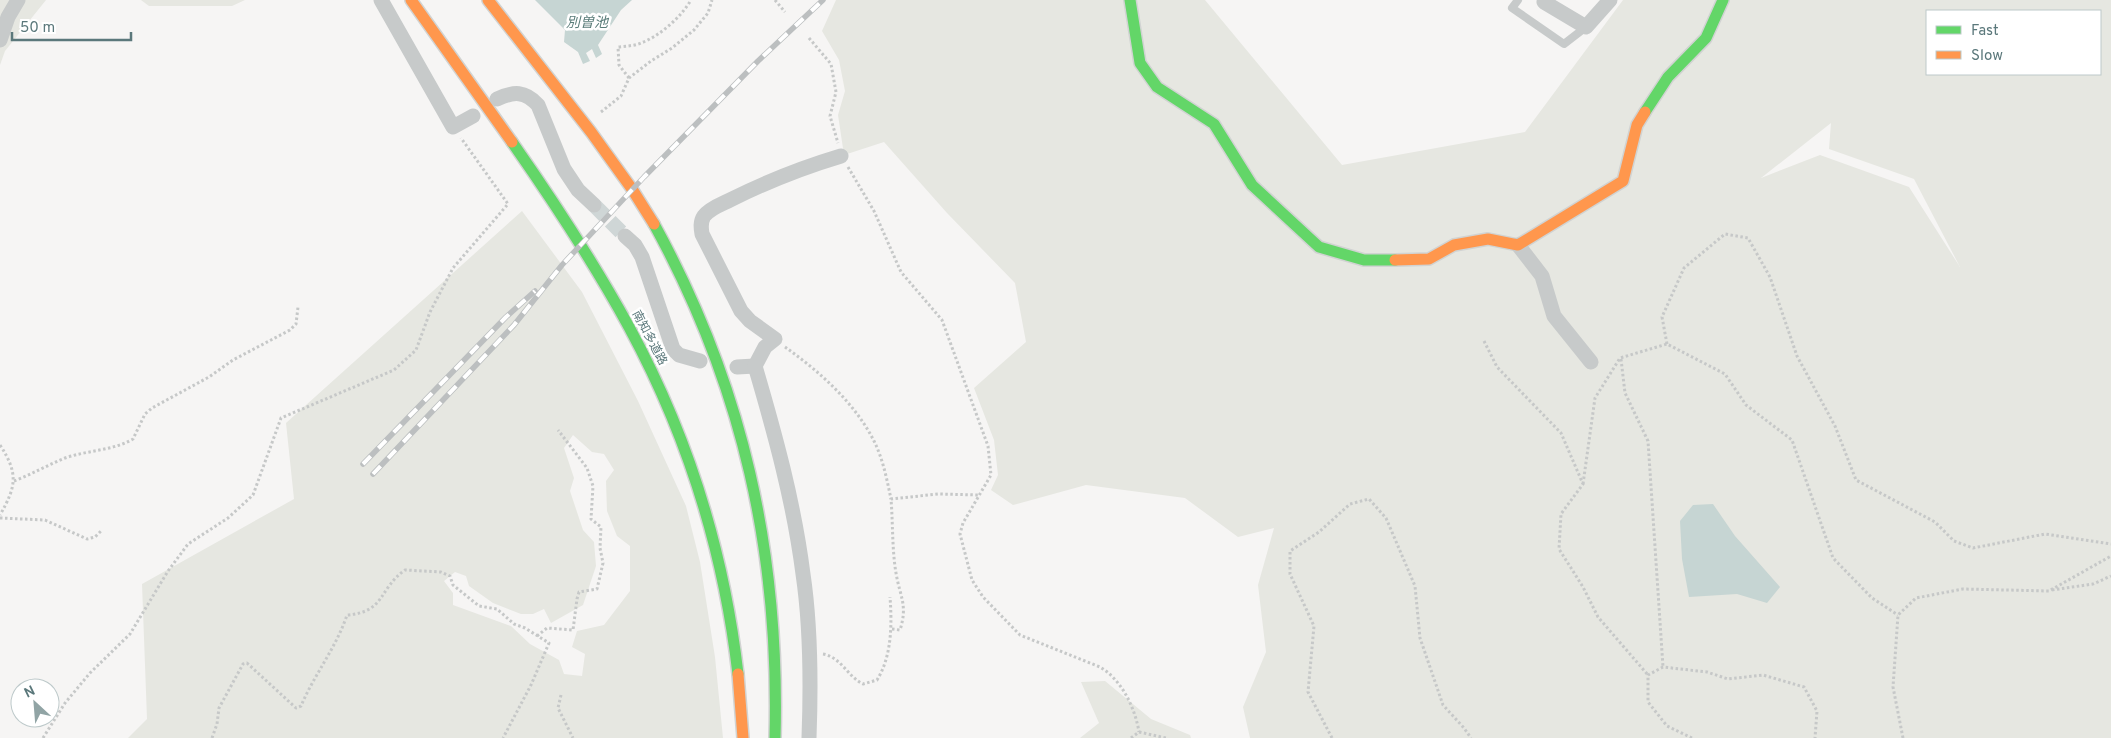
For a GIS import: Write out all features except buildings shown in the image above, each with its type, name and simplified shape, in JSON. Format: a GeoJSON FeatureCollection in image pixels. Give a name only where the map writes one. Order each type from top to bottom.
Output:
{"type":"FeatureCollection","features":[{"type":"Feature","properties":{"kind":"main road","name":"南知多道路"},"geometry":{"type":"LineString","coordinates":[[411,0],[591,261],[658,385],[697,484],[715,544],[727,594],[737,654],[743,738]]}},
{"type":"Feature","properties":{"kind":"main road"},"geometry":{"type":"LineString","coordinates":[[488,0],[537,60],[645,209],[685,285],[704,328],[742,439],[760,524],[774,628],[775,738]]}},
{"type":"Feature","properties":{"kind":"main road"},"geometry":{"type":"LineString","coordinates":[[1130,0],[1140,63],[1158,87],[1214,124],[1252,185],[1319,247],[1364,260],[1430,259],[1454,246],[1488,239],[1518,245],[1623,182],[1636,125],[1668,77],[1706,38],[1723,0]]}},
{"type":"Feature","properties":{"kind":"street"},"geometry":{"type":"LineString","coordinates":[[0,40],[8,17],[18,0]]}},
{"type":"Feature","properties":{"kind":"street"},"geometry":{"type":"LineString","coordinates":[[381,0],[453,127],[473,116]]}},
{"type":"Feature","properties":{"kind":"street"},"geometry":{"type":"LineString","coordinates":[[1545,0],[1544,2],[1586,27],[1610,0]]}},
{"type":"Feature","properties":{"kind":"street"},"geometry":{"type":"LineString","coordinates":[[496,99],[520,92],[531,97],[538,105],[564,169],[578,190],[594,205]]}},
{"type":"Feature","properties":{"kind":"street"},"geometry":{"type":"LineString","coordinates":[[809,738],[809,657],[804,575],[795,521],[779,448],[755,366],[765,347],[775,339],[750,321],[741,311],[702,234],[700,225],[704,216],[714,208],[760,185],[793,171],[841,156]]}},
{"type":"Feature","properties":{"kind":"street"},"geometry":{"type":"LineString","coordinates":[[626,236],[635,245],[642,257],[673,349],[679,355],[700,361]]}},
{"type":"Feature","properties":{"kind":"street"},"geometry":{"type":"LineString","coordinates":[[1518,245],[1542,276],[1554,316],[1591,362]]}},
{"type":"Feature","properties":{"kind":"street"},"geometry":{"type":"LineString","coordinates":[[737,367],[755,366]]}},
{"type":"Feature","properties":{"kind":"lane"},"geometry":{"type":"LineString","coordinates":[[1518,0],[1512,8],[1564,44],[1586,27]]}},
{"type":"Feature","properties":{"kind":"path"},"geometry":{"type":"LineString","coordinates":[[629,78],[619,65],[618,47],[632,46],[649,39],[668,25],[687,7],[691,0]]}},
{"type":"Feature","properties":{"kind":"path"},"geometry":{"type":"LineString","coordinates":[[598,114],[616,102],[629,78],[694,30],[708,13],[712,0]]}},
{"type":"Feature","properties":{"kind":"path"},"geometry":{"type":"LineString","coordinates":[[775,0],[786,12]]}},
{"type":"Feature","properties":{"kind":"path"},"geometry":{"type":"LineString","coordinates":[[809,38],[831,64],[836,92],[830,116],[841,156],[874,210],[901,272],[942,320],[988,446],[991,475],[963,523],[960,534],[972,580],[983,597],[1020,636],[1100,667],[1112,674],[1121,686],[1137,718],[1139,732]]}},
{"type":"Feature","properties":{"kind":"path"},"geometry":{"type":"LineString","coordinates":[[43,738],[71,695],[90,673],[130,634],[168,571],[188,544],[228,518],[253,495],[281,418],[394,370],[416,350],[430,312],[452,268],[508,204],[453,127]]}},
{"type":"Feature","properties":{"kind":"path"},"geometry":{"type":"LineString","coordinates":[[1667,344],[1662,317],[1684,268],[1725,234],[1748,238],[1770,278],[1797,356],[1836,426],[1856,480],[1934,522],[1954,541],[1973,548],[2045,534],[2111,544]]}},
{"type":"Feature","properties":{"kind":"path"},"geometry":{"type":"LineString","coordinates":[[14,481],[64,459],[112,448],[134,439],[145,414],[152,408],[209,377],[233,360],[290,330],[296,324],[298,307]]}},
{"type":"Feature","properties":{"kind":"path"},"geometry":{"type":"LineString","coordinates":[[775,339],[827,381],[865,426],[881,458],[891,500],[896,573],[904,603],[904,616],[900,630],[892,629]]}},
{"type":"Feature","properties":{"kind":"path"},"geometry":{"type":"LineString","coordinates":[[1484,341],[1497,367],[1561,433],[1583,484]]}},
{"type":"Feature","properties":{"kind":"path"},"geometry":{"type":"LineString","coordinates":[[1692,738],[1667,726],[1648,702],[1648,675],[1598,618],[1583,587],[1559,550],[1561,514],[1583,484],[1595,398],[1620,358],[1667,344],[1725,374],[1746,405],[1792,440],[1833,558],[1872,598],[1898,615]]}},
{"type":"Feature","properties":{"kind":"path"},"geometry":{"type":"LineString","coordinates":[[1620,358],[1625,393],[1648,441],[1664,668]]}},
{"type":"Feature","properties":{"kind":"path"},"geometry":{"type":"LineString","coordinates":[[537,636],[547,628],[573,630],[579,592],[597,589],[603,563],[600,548],[601,527],[591,519],[592,486],[587,468],[558,430]]}},
{"type":"Feature","properties":{"kind":"path"},"geometry":{"type":"LineString","coordinates":[[0,445],[11,465],[14,481],[14,487],[0,517],[45,520],[86,539],[95,537],[100,531]]}},
{"type":"Feature","properties":{"kind":"path"},"geometry":{"type":"LineString","coordinates":[[891,500],[938,494],[980,495]]}},
{"type":"Feature","properties":{"kind":"path"},"geometry":{"type":"LineString","coordinates":[[1332,738],[1308,692],[1314,626],[1290,574],[1290,551],[1319,532],[1350,504],[1369,499],[1386,518],[1415,586],[1420,638],[1443,705],[1464,728],[1470,738]]}},
{"type":"Feature","properties":{"kind":"path"},"geometry":{"type":"LineString","coordinates":[[2049,591],[2111,556]]}},
{"type":"Feature","properties":{"kind":"path"},"geometry":{"type":"LineString","coordinates":[[212,738],[218,724],[219,708],[243,664],[247,663],[296,708],[301,706],[308,688],[342,630],[347,615],[362,614],[373,608],[390,585],[405,570],[441,572],[450,576],[454,585],[479,606],[497,609],[514,624],[525,628],[548,643],[531,685],[504,738]]}},
{"type":"Feature","properties":{"kind":"path"},"geometry":{"type":"LineString","coordinates":[[1903,738],[1893,686],[1898,615],[1916,598],[1963,589],[2049,591],[2093,584],[2111,576]]}},
{"type":"Feature","properties":{"kind":"path"},"geometry":{"type":"LineString","coordinates":[[809,657],[820,654],[828,655],[837,660],[855,680],[863,684],[872,683],[877,680],[883,671],[892,629],[890,597]]}},
{"type":"Feature","properties":{"kind":"path"},"geometry":{"type":"LineString","coordinates":[[1648,675],[1664,668],[1707,672],[1728,679],[1763,675],[1804,687],[1817,711],[1815,738]]}},
{"type":"Feature","properties":{"kind":"path"},"geometry":{"type":"LineString","coordinates":[[561,695],[558,708],[573,738]]}},
{"type":"Feature","properties":{"kind":"path"},"geometry":{"type":"LineString","coordinates":[[1131,738],[1139,732],[1166,738]]}},
{"type":"Feature","properties":{"kind":"shaded area"},"geometry":{"type":"Polygon","coordinates":[[[0,0],[46,0],[5,51],[0,65],[0,0]]]}},
{"type":"Feature","properties":{"kind":"shaded area"},"geometry":{"type":"Polygon","coordinates":[[[141,0],[245,0],[232,6],[149,6],[141,0]]]}},
{"type":"Feature","properties":{"kind":"shaded area"},"geometry":{"type":"Polygon","coordinates":[[[836,0],[1205,0],[1342,165],[1525,132],[1623,0],[2111,0],[2111,738],[1250,738],[1243,707],[1266,652],[1258,585],[1274,528],[1238,537],[1185,498],[1086,485],[1013,505],[991,490],[998,475],[994,440],[974,388],[1026,342],[1015,283],[947,213],[884,142],[844,155],[838,115],[845,91],[839,60],[822,31],[836,0]],[[1831,123],[1761,178],[1820,155],[1909,187],[1960,267],[1914,179],[1829,149],[1831,123]]]}},
{"type":"Feature","properties":{"kind":"shaded area"},"geometry":{"type":"Polygon","coordinates":[[[522,211],[582,292],[638,401],[686,506],[700,562],[715,657],[723,738],[128,738],[147,719],[142,584],[294,499],[286,423],[522,211]],[[573,435],[564,448],[574,478],[570,491],[583,530],[594,542],[596,566],[583,605],[551,623],[544,609],[533,614],[521,614],[493,603],[469,586],[466,576],[455,572],[444,581],[453,593],[453,605],[511,626],[530,644],[559,660],[564,674],[582,676],[585,654],[572,647],[577,631],[604,625],[630,591],[630,546],[617,536],[607,511],[606,481],[614,470],[604,454],[592,452],[573,435]]]}},
{"type":"Feature","properties":{"kind":"shaded area"},"geometry":{"type":"Polygon","coordinates":[[[1105,681],[1151,719],[1190,735],[1191,738],[1080,738],[1099,723],[1081,682],[1105,681]]]}},
{"type":"Feature","properties":{"kind":"water","name":"別曽池"},"geometry":{"type":"Polygon","coordinates":[[[535,0],[632,0],[621,10],[598,45],[602,54],[596,58],[592,49],[586,53],[590,61],[583,64],[578,52],[564,42],[565,30],[535,0]]]}},
{"type":"Feature","properties":{"kind":"water"},"geometry":{"type":"Polygon","coordinates":[[[1713,504],[1735,536],[1780,587],[1767,603],[1737,594],[1689,597],[1682,559],[1680,521],[1693,505],[1713,504]]]}},
{"type":"Feature","properties":{"kind":"tunnel"},"geometry":{"type":"LineString","coordinates":[[594,205],[625,236]]}},
{"type":"Feature","properties":{"kind":"railway"},"geometry":{"type":"LineString","coordinates":[[373,474],[514,325],[562,265],[644,177],[758,61],[823,0]]}},
{"type":"Feature","properties":{"kind":"railway"},"geometry":{"type":"LineString","coordinates":[[363,464],[506,317],[535,291]]}},
{"type":"Feature","properties":{"kind":"traffic: fast"},"geometry":{"type":"LineString","coordinates":[[1130,0],[1140,63],[1157,87],[1214,124],[1252,185],[1319,247],[1364,260],[1395,260]]}},
{"type":"Feature","properties":{"kind":"traffic: fast"},"geometry":{"type":"LineString","coordinates":[[1645,112],[1668,77],[1706,38],[1723,0]]}},
{"type":"Feature","properties":{"kind":"traffic: fast"},"geometry":{"type":"LineString","coordinates":[[512,142],[588,256],[629,327],[669,409],[700,495],[713,539],[732,629],[738,674]]}},
{"type":"Feature","properties":{"kind":"traffic: fast"},"geometry":{"type":"LineString","coordinates":[[654,224],[685,285],[711,347],[733,409],[750,473],[762,537],[771,603],[775,670],[775,738]]}},
{"type":"Feature","properties":{"kind":"traffic: slow"},"geometry":{"type":"LineString","coordinates":[[411,0],[512,142]]}},
{"type":"Feature","properties":{"kind":"traffic: slow"},"geometry":{"type":"LineString","coordinates":[[488,0],[591,132],[632,189],[654,224]]}},
{"type":"Feature","properties":{"kind":"traffic: slow"},"geometry":{"type":"LineString","coordinates":[[1395,260],[1429,259],[1454,245],[1488,239],[1518,245],[1623,181],[1637,125],[1645,112]]}},
{"type":"Feature","properties":{"kind":"traffic: slow"},"geometry":{"type":"LineString","coordinates":[[738,674],[743,738]]}}]}
